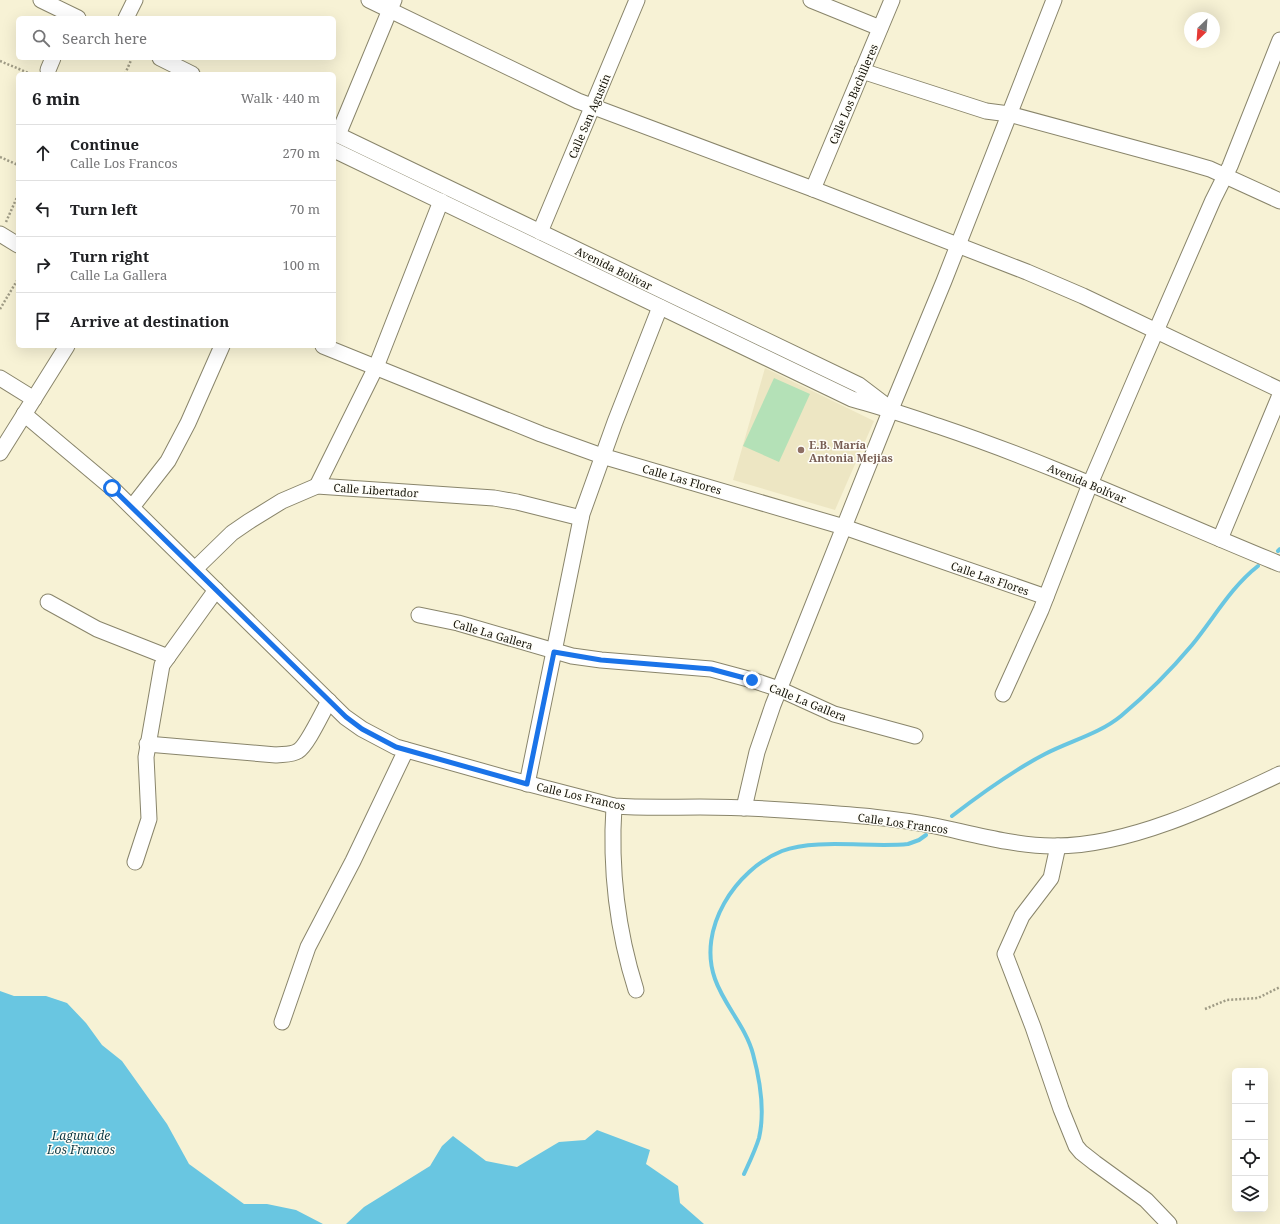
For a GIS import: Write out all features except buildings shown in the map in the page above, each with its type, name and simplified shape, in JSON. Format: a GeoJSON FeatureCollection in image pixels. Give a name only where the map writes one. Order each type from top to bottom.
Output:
{"type":"FeatureCollection","features":[{"type":"Feature","properties":{"kind":"street"},"geometry":{"type":"LineString","coordinates":[[41,0],[71,16]]}},
{"type":"Feature","properties":{"kind":"street"},"geometry":{"type":"LineString","coordinates":[[127,16],[135,0]]}},
{"type":"Feature","properties":{"kind":"street"},"geometry":{"type":"LineString","coordinates":[[369,0],[392,5],[592,107],[813,189],[958,245],[1083,296],[1280,390]]}},
{"type":"Feature","properties":{"kind":"street","name":"Calle San Agustín"},"geometry":{"type":"LineString","coordinates":[[540,232],[637,0]]}},
{"type":"Feature","properties":{"kind":"street"},"geometry":{"type":"LineString","coordinates":[[811,0],[880,28]]}},
{"type":"Feature","properties":{"kind":"street","name":"Calle Los Bachilleres"},"geometry":{"type":"LineString","coordinates":[[813,189],[892,0]]}},
{"type":"Feature","properties":{"kind":"street"},"geometry":{"type":"LineString","coordinates":[[744,808],[757,752],[779,689],[958,245],[1054,0]]}},
{"type":"Feature","properties":{"kind":"street"},"geometry":{"type":"LineString","coordinates":[[336,134],[392,5]]}},
{"type":"Feature","properties":{"kind":"street"},"geometry":{"type":"LineString","coordinates":[[1003,694],[1046,597],[1090,484],[1213,200],[1226,176],[1280,40]]}},
{"type":"Feature","properties":{"kind":"street"},"geometry":{"type":"LineString","coordinates":[[164,60],[188,72]]}},
{"type":"Feature","properties":{"kind":"street"},"geometry":{"type":"LineString","coordinates":[[862,71],[986,111],[1010,114],[1186,162],[1226,176],[1280,201]]}},
{"type":"Feature","properties":{"kind":"street","name":"Avenida Bolívar"},"geometry":{"type":"LineString","coordinates":[[336,134],[858,385],[891,409]]}},
{"type":"Feature","properties":{"kind":"street","name":"Avenida Bolívar"},"geometry":{"type":"LineString","coordinates":[[336,151],[852,399],[891,409],[994,445],[1280,564]]}},
{"type":"Feature","properties":{"kind":"street"},"geometry":{"type":"LineString","coordinates":[[318,486],[376,368],[441,201]]}},
{"type":"Feature","properties":{"kind":"street"},"geometry":{"type":"LineString","coordinates":[[0,234],[16,244]]}},
{"type":"Feature","properties":{"kind":"street"},"geometry":{"type":"LineString","coordinates":[[527,784],[581,518],[602,456],[660,306]]}},
{"type":"Feature","properties":{"kind":"street"},"geometry":{"type":"LineString","coordinates":[[0,453],[66,348]]}},
{"type":"Feature","properties":{"kind":"street"},"geometry":{"type":"LineString","coordinates":[[132,507],[168,461],[188,423],[221,348]]}},
{"type":"Feature","properties":{"kind":"street","name":"Calle Las Flores"},"geometry":{"type":"LineString","coordinates":[[328,348],[542,434],[602,456],[844,526],[1046,597]]}},
{"type":"Feature","properties":{"kind":"street"},"geometry":{"type":"LineString","coordinates":[[0,378],[34,399]]}},
{"type":"Feature","properties":{"kind":"street"},"geometry":{"type":"LineString","coordinates":[[1220,539],[1280,395]]}},
{"type":"Feature","properties":{"kind":"street","name":"Calle Los Francos"},"geometry":{"type":"LineString","coordinates":[[24,414],[90,468],[132,507],[329,701],[362,729],[381,740],[406,750],[527,784],[614,806],[637,808],[744,808],[812,812],[909,822],[1001,840],[1058,846],[1090,843],[1155,826],[1206,808],[1280,774]]}},
{"type":"Feature","properties":{"kind":"street","name":"Calle Libertador"},"geometry":{"type":"LineString","coordinates":[[195,569],[232,533],[248,522],[282,501],[318,486],[494,498],[517,502],[581,518]]}},
{"type":"Feature","properties":{"kind":"street"},"geometry":{"type":"LineString","coordinates":[[134,862],[149,819],[146,757],[147,744],[162,665],[216,590]]}},
{"type":"Feature","properties":{"kind":"street"},"geometry":{"type":"LineString","coordinates":[[48,602],[97,630],[168,657]]}},
{"type":"Feature","properties":{"kind":"street","name":"Calle La Gallera"},"geometry":{"type":"LineString","coordinates":[[419,615],[458,623],[554,652],[601,660],[711,669],[779,689],[834,714],[915,736]]}},
{"type":"Feature","properties":{"kind":"street"},"geometry":{"type":"LineString","coordinates":[[147,744],[276,755],[293,753],[298,751],[304,744],[329,701]]}},
{"type":"Feature","properties":{"kind":"street"},"geometry":{"type":"LineString","coordinates":[[282,1022],[308,947],[353,861],[406,750]]}},
{"type":"Feature","properties":{"kind":"street"},"geometry":{"type":"LineString","coordinates":[[614,806],[612,837],[614,878],[621,938],[636,990]]}},
{"type":"Feature","properties":{"kind":"street"},"geometry":{"type":"LineString","coordinates":[[1058,846],[1051,878],[1022,916],[1005,954],[1033,1027],[1061,1109],[1076,1146],[1095,1163],[1146,1200],[1169,1224]]}},
{"type":"Feature","properties":{"kind":"path"},"geometry":{"type":"LineString","coordinates":[[126,72],[131,60]]}},
{"type":"Feature","properties":{"kind":"path"},"geometry":{"type":"LineString","coordinates":[[0,61],[26,72]]}},
{"type":"Feature","properties":{"kind":"path"},"geometry":{"type":"LineString","coordinates":[[0,157],[16,164]]}},
{"type":"Feature","properties":{"kind":"path"},"geometry":{"type":"LineString","coordinates":[[0,234],[16,199]]}},
{"type":"Feature","properties":{"kind":"path"},"geometry":{"type":"LineString","coordinates":[[0,309],[16,282]]}},
{"type":"Feature","properties":{"kind":"path"},"geometry":{"type":"LineString","coordinates":[[1205,1009],[1228,1000],[1258,998],[1280,987]]}},
{"type":"Feature","properties":{"kind":"shaded area","name":"E.B. María Antonia Mejias"},"geometry":{"type":"Polygon","coordinates":[[[765,368],[874,421],[835,510],[733,480],[765,368]]]}},
{"type":"Feature","properties":{"kind":"green space"},"geometry":{"type":"Polygon","coordinates":[[[774,378],[810,394],[779,462],[743,446],[774,378]]]}},
{"type":"Feature","properties":{"kind":"water","name":"Laguna de Los Francos"},"geometry":{"type":"Polygon","coordinates":[[[0,991],[14,996],[46,996],[67,1003],[86,1023],[102,1045],[122,1061],[167,1124],[189,1164],[244,1204],[267,1204],[296,1210],[323,1224],[0,1224],[0,991]]]}},
{"type":"Feature","properties":{"kind":"water"},"geometry":{"type":"Polygon","coordinates":[[[597,1130],[650,1150],[646,1164],[678,1186],[680,1203],[704,1224],[346,1224],[364,1207],[430,1166],[442,1146],[453,1136],[486,1161],[517,1167],[559,1142],[585,1140],[597,1130]]]}},
{"type":"Feature","properties":{"kind":"waterway"},"geometry":{"type":"LineString","coordinates":[[952,816],[1009,775],[1055,749],[1103,728],[1121,716],[1176,664],[1239,583],[1258,566]]}},
{"type":"Feature","properties":{"kind":"waterway"},"geometry":{"type":"LineString","coordinates":[[744,1174],[759,1138],[762,1107],[760,1085],[750,1044],[719,989],[711,960],[711,941],[716,922],[724,903],[735,887],[749,872],[765,860],[782,851],[796,847],[827,844],[908,844],[919,840],[926,835]]}},
{"type":"Feature","properties":{"kind":"place","name":"E.B. María Antonia Mejias"},"geometry":{"type":"Point","coordinates":[801,450]}},
{"type":"Feature","properties":{"kind":"route"},"geometry":{"type":"LineString","coordinates":[[112,488],[346,717],[362,729],[381,740],[396,747],[418,754],[527,784],[554,652],[601,660],[711,669],[752,680]]}}]}
